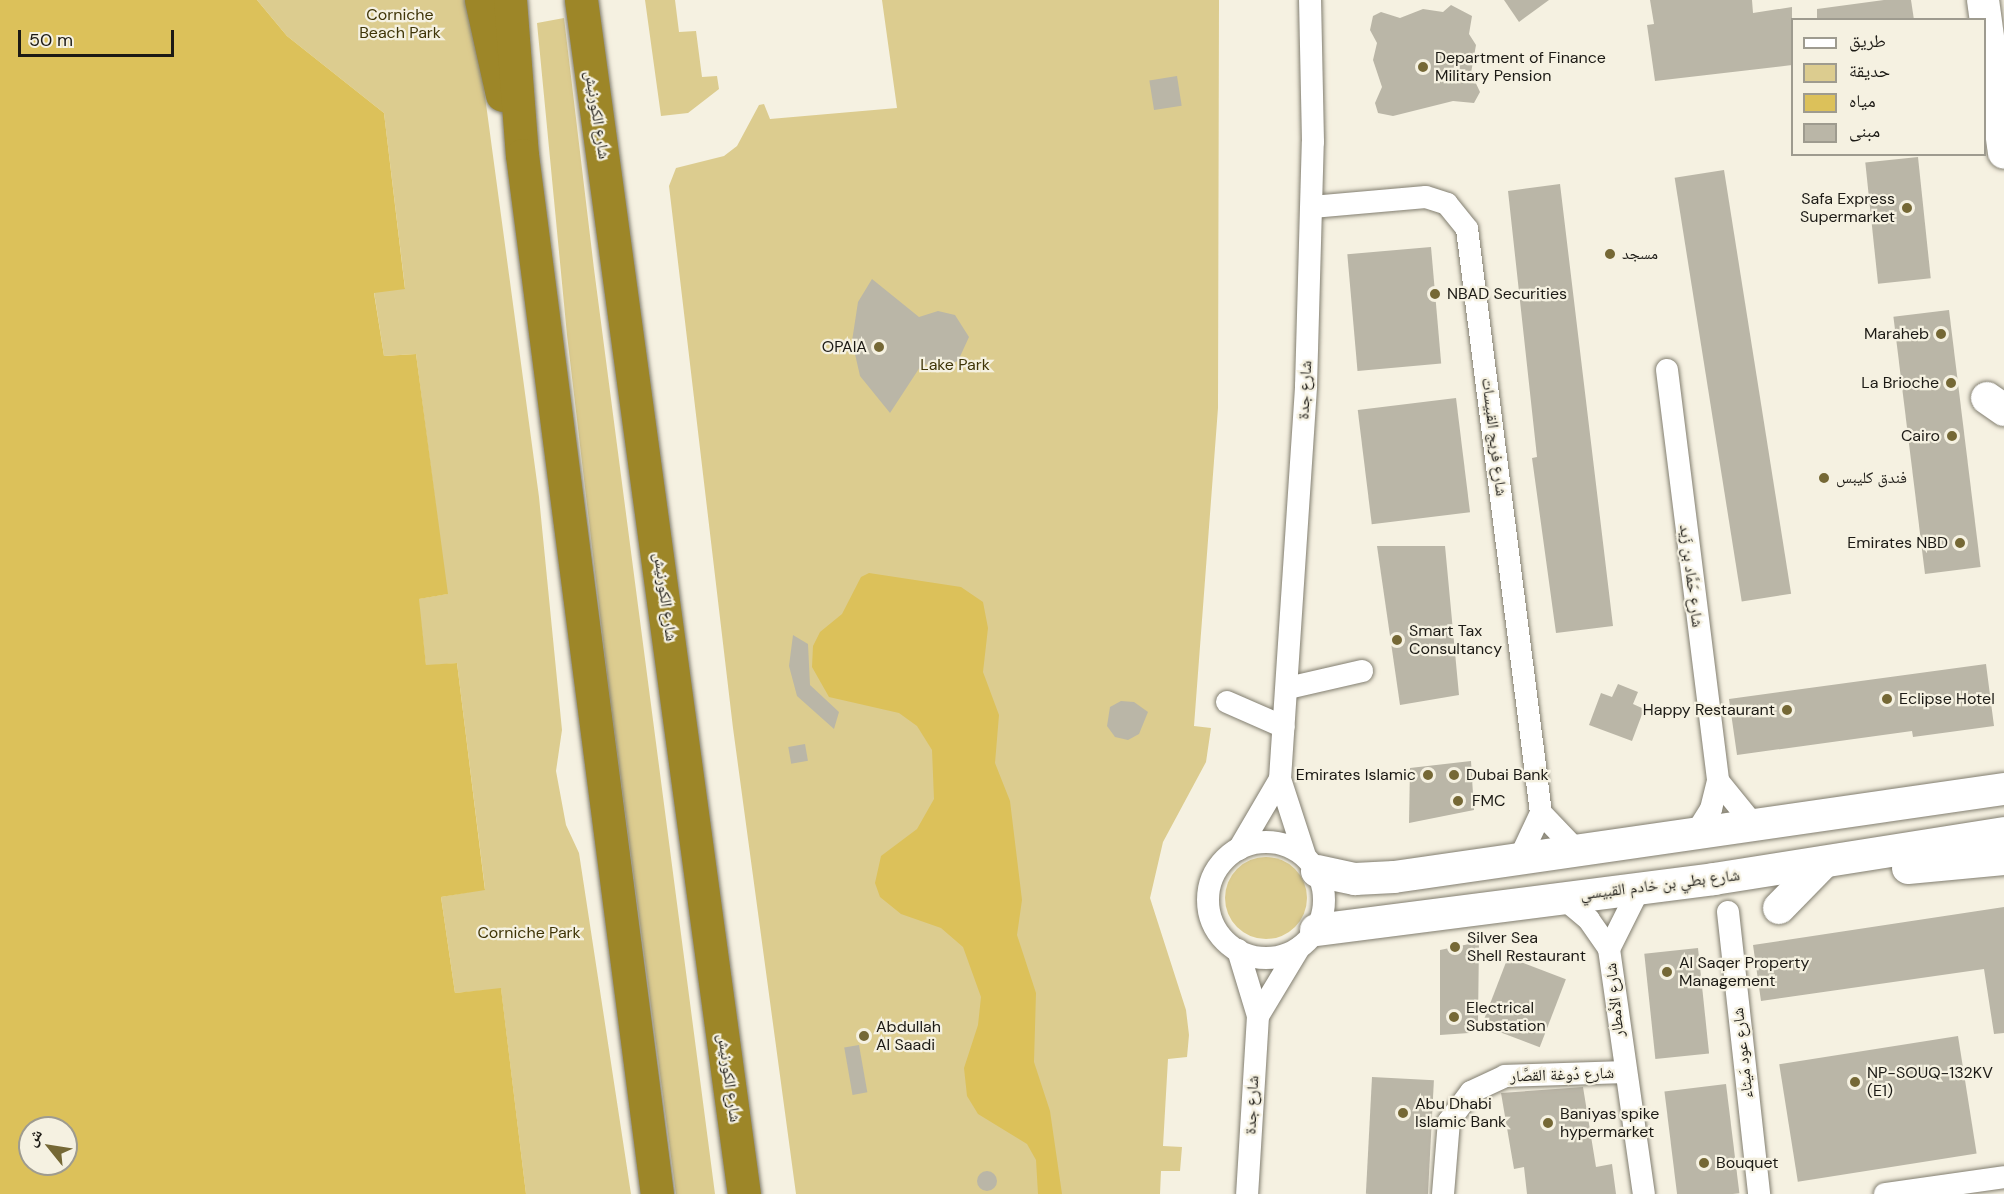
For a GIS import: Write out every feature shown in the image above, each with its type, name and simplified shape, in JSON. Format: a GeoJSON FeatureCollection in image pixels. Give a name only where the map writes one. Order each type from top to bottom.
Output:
{"type":"FeatureCollection","features":[{"type":"Feature","properties":{"kind":"highway"},"geometry":{"type":"LineString","coordinates":[[481,0],[497,77],[522,155]]}},
{"type":"Feature","properties":{"kind":"highway"},"geometry":{"type":"LineString","coordinates":[[510,0],[522,155],[657,1194]]}},
{"type":"Feature","properties":{"kind":"highway","name":"شارع الكورنيش"},"geometry":{"type":"LineString","coordinates":[[581,0],[744,1194]]}},
{"type":"Feature","properties":{"kind":"street","name":"شارع جدة"},"geometry":{"type":"LineString","coordinates":[[1310,0],[1311,207],[1288,688],[1280,779],[1311,863]]}},
{"type":"Feature","properties":{"kind":"street"},"geometry":{"type":"LineString","coordinates":[[1983,0],[1985,18]]}},
{"type":"Feature","properties":{"kind":"street"},"geometry":{"type":"LineString","coordinates":[[1986,22],[2004,153]]}},
{"type":"Feature","properties":{"kind":"street","name":"شارع فريج القبيسات"},"geometry":{"type":"LineString","coordinates":[[1311,207],[1426,197],[1447,204],[1467,229],[1541,813]]}},
{"type":"Feature","properties":{"kind":"street","name":"شارع حَمَّاد بن زَيد"},"geometry":{"type":"LineString","coordinates":[[1667,370],[1718,781],[1710,809],[1696,833]]}},
{"type":"Feature","properties":{"kind":"street"},"geometry":{"type":"LineString","coordinates":[[1288,688],[1362,671]]}},
{"type":"Feature","properties":{"kind":"street"},"geometry":{"type":"LineString","coordinates":[[1227,702],[1284,727]]}},
{"type":"Feature","properties":{"kind":"street","name":"شارع جدة"},"geometry":{"type":"LineString","coordinates":[[1239,849],[1280,779]]}},
{"type":"Feature","properties":{"kind":"street"},"geometry":{"type":"LineString","coordinates":[[1718,781],[1753,824]]}},
{"type":"Feature","properties":{"kind":"street"},"geometry":{"type":"LineString","coordinates":[[1311,863],[1324,901],[1307,939],[1269,957],[1238,950],[1217,929],[1208,900],[1216,870],[1239,849],[1273,842],[1311,863],[1364,879],[1518,862],[1995,786]]}},
{"type":"Feature","properties":{"kind":"street"},"geometry":{"type":"LineString","coordinates":[[1518,862],[1541,813],[1579,853]]}},
{"type":"Feature","properties":{"kind":"street","name":"شارع بطي بن خادم القبيسي"},"geometry":{"type":"LineString","coordinates":[[1307,939],[1562,897],[1639,889],[2004,833]]}},
{"type":"Feature","properties":{"kind":"street"},"geometry":{"type":"LineString","coordinates":[[1871,854],[1905,868],[2004,859]]}},
{"type":"Feature","properties":{"kind":"street"},"geometry":{"type":"LineString","coordinates":[[1779,908],[1824,862]]}},
{"type":"Feature","properties":{"kind":"street","name":"شارع الأمطار"},"geometry":{"type":"LineString","coordinates":[[1609,949],[1639,889]]}},
{"type":"Feature","properties":{"kind":"street","name":"شارع الأمطار"},"geometry":{"type":"LineString","coordinates":[[1562,897],[1588,920],[1609,949],[1623,1072],[1644,1194]]}},
{"type":"Feature","properties":{"kind":"street","name":"شارع عود مَيثاء"},"geometry":{"type":"LineString","coordinates":[[1728,912],[1759,1194]]}},
{"type":"Feature","properties":{"kind":"street","name":"شارع جدة"},"geometry":{"type":"LineString","coordinates":[[1258,1016],[1307,939]]}},
{"type":"Feature","properties":{"kind":"street","name":"شارع جدة"},"geometry":{"type":"LineString","coordinates":[[1238,950],[1258,1016],[1247,1194]]}},
{"type":"Feature","properties":{"kind":"street","name":"شارع دُوغة القصَّار"},"geometry":{"type":"LineString","coordinates":[[1443,1194],[1449,1121],[1472,1092],[1504,1076],[1623,1072]]}},
{"type":"Feature","properties":{"kind":"street"},"geometry":{"type":"LineString","coordinates":[[1885,1194],[2004,1178]]}},
{"type":"Feature","properties":{"kind":"green space","name":"Corniche Park"},"geometry":{"type":"Polygon","coordinates":[[[257,0],[472,0],[539,497],[562,730],[556,771],[566,825],[579,853],[631,1194],[526,1194],[501,989],[455,993],[441,897],[485,889],[457,663],[426,666],[418,599],[447,594],[416,354],[384,356],[374,292],[405,288],[384,113],[287,36],[257,0]]]}},
{"type":"Feature","properties":{"kind":"green space"},"geometry":{"type":"Polygon","coordinates":[[[645,0],[675,0],[679,32],[696,31],[702,77],[717,76],[719,89],[688,113],[661,116],[645,0]]]}},
{"type":"Feature","properties":{"kind":"green space","name":"Lake Park"},"geometry":{"type":"Polygon","coordinates":[[[882,0],[1219,0],[1218,408],[1194,726],[1211,728],[1206,762],[1163,842],[1150,898],[1186,1010],[1189,1035],[1187,1057],[1168,1059],[1163,1146],[1182,1147],[1180,1171],[1161,1171],[1160,1194],[796,1194],[733,728],[669,186],[676,168],[724,156],[737,146],[759,105],[764,104],[770,119],[897,108],[882,0]]]}},
{"type":"Feature","properties":{"kind":"green space"},"geometry":{"type":"Polygon","coordinates":[[[564,18],[594,269],[715,1194],[676,1194],[609,691],[567,335],[537,23],[564,18]]]}},
{"type":"Feature","properties":{"kind":"green space"},"geometry":{"type":"Polygon","coordinates":[[[1266,857],[1282,860],[1295,869],[1304,882],[1307,898],[1304,914],[1295,927],[1282,936],[1266,939],[1250,936],[1237,927],[1228,914],[1225,898],[1228,882],[1237,869],[1250,860],[1266,857]]]}},
{"type":"Feature","properties":{"kind":"water"},"geometry":{"type":"Polygon","coordinates":[[[0,0],[257,0],[287,36],[384,113],[405,289],[374,293],[384,356],[416,354],[448,594],[419,599],[426,665],[457,663],[485,890],[441,897],[455,993],[501,988],[526,1194],[0,1194],[0,0]]]}},
{"type":"Feature","properties":{"kind":"water"},"geometry":{"type":"Polygon","coordinates":[[[869,573],[961,587],[983,602],[988,628],[983,672],[999,715],[995,763],[1010,801],[1022,900],[1017,935],[1036,993],[1034,1062],[1050,1111],[1062,1194],[1038,1194],[1036,1160],[1027,1144],[978,1114],[967,1096],[964,1068],[978,1025],[981,997],[963,947],[941,928],[901,914],[880,897],[875,883],[881,856],[917,829],[934,799],[932,750],[917,726],[899,713],[829,697],[812,667],[813,646],[820,632],[842,614],[861,577],[869,573]]]}},
{"type":"Feature","properties":{"kind":"building"},"geometry":{"type":"Polygon","coordinates":[[[1504,0],[1549,0],[1519,22],[1504,0]]]}},
{"type":"Feature","properties":{"kind":"building"},"geometry":{"type":"Polygon","coordinates":[[[1650,0],[1752,0],[1753,13],[1792,7],[1791,65],[1655,81],[1647,25],[1654,24],[1650,0]]]}},
{"type":"Feature","properties":{"kind":"building"},"geometry":{"type":"Polygon","coordinates":[[[1884,0],[1911,0],[1914,18],[1817,18],[1817,9],[1884,0]]]}},
{"type":"Feature","properties":{"kind":"building","name":"Department of Finance Military Pension"},"geometry":{"type":"Polygon","coordinates":[[[1451,5],[1472,16],[1469,34],[1476,45],[1471,73],[1480,92],[1474,103],[1453,101],[1393,116],[1378,113],[1375,103],[1382,87],[1373,60],[1377,43],[1370,30],[1373,16],[1381,12],[1400,18],[1423,9],[1443,12],[1451,5]]]}},
{"type":"Feature","properties":{"kind":"building"},"geometry":{"type":"Polygon","coordinates":[[[1177,76],[1182,106],[1154,110],[1149,80],[1177,76]]]}},
{"type":"Feature","properties":{"kind":"building"},"geometry":{"type":"Polygon","coordinates":[[[1918,157],[1931,278],[1878,284],[1865,163],[1918,157]]]}},
{"type":"Feature","properties":{"kind":"building"},"geometry":{"type":"Polygon","coordinates":[[[1724,170],[1791,594],[1742,602],[1675,178],[1724,170]]]}},
{"type":"Feature","properties":{"kind":"building"},"geometry":{"type":"Polygon","coordinates":[[[1560,184],[1613,626],[1556,633],[1532,458],[1537,457],[1508,191],[1560,184]]]}},
{"type":"Feature","properties":{"kind":"building"},"geometry":{"type":"Polygon","coordinates":[[[1431,247],[1441,364],[1358,371],[1347,254],[1431,247]]]}},
{"type":"Feature","properties":{"kind":"building"},"geometry":{"type":"Polygon","coordinates":[[[872,279],[919,317],[938,311],[955,315],[969,337],[958,361],[941,367],[922,364],[890,413],[860,376],[852,341],[858,302],[872,279]]]}},
{"type":"Feature","properties":{"kind":"building"},"geometry":{"type":"Polygon","coordinates":[[[1949,310],[1981,567],[1925,574],[1893,317],[1949,310]]]}},
{"type":"Feature","properties":{"kind":"building"},"geometry":{"type":"Polygon","coordinates":[[[1456,398],[1470,512],[1372,524],[1358,410],[1456,398]]]}},
{"type":"Feature","properties":{"kind":"building"},"geometry":{"type":"Polygon","coordinates":[[[1377,546],[1445,546],[1459,695],[1400,705],[1377,546]]]}},
{"type":"Feature","properties":{"kind":"building"},"geometry":{"type":"Polygon","coordinates":[[[793,635],[808,644],[810,685],[839,712],[834,729],[797,696],[789,666],[793,635]]]}},
{"type":"Feature","properties":{"kind":"building"},"geometry":{"type":"Polygon","coordinates":[[[1986,664],[1994,726],[1913,737],[1912,731],[1737,755],[1729,699],[1986,664]]]}},
{"type":"Feature","properties":{"kind":"building"},"geometry":{"type":"Polygon","coordinates":[[[1618,684],[1638,692],[1633,704],[1644,709],[1632,741],[1589,725],[1601,693],[1612,697],[1618,684]]]}},
{"type":"Feature","properties":{"kind":"building"},"geometry":{"type":"Polygon","coordinates":[[[1121,701],[1134,702],[1148,712],[1139,734],[1128,740],[1115,737],[1107,726],[1110,707],[1121,701]]]}},
{"type":"Feature","properties":{"kind":"building"},"geometry":{"type":"Polygon","coordinates":[[[805,744],[808,761],[791,764],[788,747],[805,744]]]}},
{"type":"Feature","properties":{"kind":"building"},"geometry":{"type":"Polygon","coordinates":[[[1471,761],[1474,810],[1409,823],[1410,768],[1471,761]]]}},
{"type":"Feature","properties":{"kind":"building"},"geometry":{"type":"Polygon","coordinates":[[[2004,907],[2004,1033],[1994,1034],[1984,969],[1761,1001],[1753,945],[2004,907]]]}},
{"type":"Feature","properties":{"kind":"building"},"geometry":{"type":"Polygon","coordinates":[[[1479,942],[1478,1023],[1469,1020],[1469,1033],[1440,1035],[1440,950],[1479,942]]]}},
{"type":"Feature","properties":{"kind":"building"},"geometry":{"type":"Polygon","coordinates":[[[1698,948],[1709,1053],[1655,1059],[1644,954],[1698,948]]]}},
{"type":"Feature","properties":{"kind":"building"},"geometry":{"type":"Polygon","coordinates":[[[1508,957],[1566,979],[1540,1047],[1482,1025],[1508,957]]]}},
{"type":"Feature","properties":{"kind":"building"},"geometry":{"type":"Polygon","coordinates":[[[1958,1036],[1977,1154],[1798,1182],[1779,1064],[1958,1036]]]}},
{"type":"Feature","properties":{"kind":"building"},"geometry":{"type":"Polygon","coordinates":[[[859,1045],[867,1092],[853,1095],[844,1048],[859,1045]]]}},
{"type":"Feature","properties":{"kind":"building"},"geometry":{"type":"Polygon","coordinates":[[[1372,1077],[1434,1080],[1428,1194],[1366,1194],[1372,1077]]]}},
{"type":"Feature","properties":{"kind":"building"},"geometry":{"type":"Polygon","coordinates":[[[1726,1084],[1739,1193],[1677,1194],[1664,1092],[1726,1084]]]}},
{"type":"Feature","properties":{"kind":"building","name":"Baniyas spike hypermarket"},"geometry":{"type":"Polygon","coordinates":[[[1583,1087],[1596,1167],[1612,1164],[1616,1194],[1527,1194],[1524,1167],[1514,1169],[1501,1093],[1583,1087]]]}},
{"type":"Feature","properties":{"kind":"building"},"geometry":{"type":"Polygon","coordinates":[[[983,1171],[991,1171],[997,1177],[997,1185],[991,1191],[983,1191],[977,1185],[977,1177],[983,1171]]]}},
{"type":"Feature","properties":{"kind":"place","name":"Department of Finance Military Pension"},"geometry":{"type":"Point","coordinates":[1423,67]}},
{"type":"Feature","properties":{"kind":"place","name":"Safa Express Supermarket"},"geometry":{"type":"Point","coordinates":[1907,208]}},
{"type":"Feature","properties":{"kind":"place","name":"مسجد"},"geometry":{"type":"Point","coordinates":[1610,254]}},
{"type":"Feature","properties":{"kind":"place","name":"NBAD Securities"},"geometry":{"type":"Point","coordinates":[1435,294]}},
{"type":"Feature","properties":{"kind":"place","name":"Maraheb"},"geometry":{"type":"Point","coordinates":[1941,334]}},
{"type":"Feature","properties":{"kind":"place","name":"OPAIA"},"geometry":{"type":"Point","coordinates":[879,347]}},
{"type":"Feature","properties":{"kind":"place","name":"La Brioche"},"geometry":{"type":"Point","coordinates":[1951,383]}},
{"type":"Feature","properties":{"kind":"place","name":"Cairo"},"geometry":{"type":"Point","coordinates":[1952,436]}},
{"type":"Feature","properties":{"kind":"place","name":"فندق كليبس"},"geometry":{"type":"Point","coordinates":[1824,478]}},
{"type":"Feature","properties":{"kind":"place","name":"Emirates NBD"},"geometry":{"type":"Point","coordinates":[1960,543]}},
{"type":"Feature","properties":{"kind":"place","name":"Smart Tax Consultancy"},"geometry":{"type":"Point","coordinates":[1397,640]}},
{"type":"Feature","properties":{"kind":"place","name":"Eclipse Hotel"},"geometry":{"type":"Point","coordinates":[1887,699]}},
{"type":"Feature","properties":{"kind":"place","name":"Happy Restaurant"},"geometry":{"type":"Point","coordinates":[1787,710]}},
{"type":"Feature","properties":{"kind":"place","name":"Emirates Islamic"},"geometry":{"type":"Point","coordinates":[1428,775]}},
{"type":"Feature","properties":{"kind":"place","name":"Dubai Bank"},"geometry":{"type":"Point","coordinates":[1454,775]}},
{"type":"Feature","properties":{"kind":"place","name":"FMC"},"geometry":{"type":"Point","coordinates":[1458,801]}},
{"type":"Feature","properties":{"kind":"place","name":"Silver Sea Shell Restaurant"},"geometry":{"type":"Point","coordinates":[1455,947]}},
{"type":"Feature","properties":{"kind":"place","name":"Al Saqer Property Management"},"geometry":{"type":"Point","coordinates":[1667,972]}},
{"type":"Feature","properties":{"kind":"place","name":"Electrical Substation"},"geometry":{"type":"Point","coordinates":[1454,1017]}},
{"type":"Feature","properties":{"kind":"place","name":"Abdullah Al Saadi"},"geometry":{"type":"Point","coordinates":[864,1036]}},
{"type":"Feature","properties":{"kind":"place","name":"NP-SOUQ-132KV (E1)"},"geometry":{"type":"Point","coordinates":[1855,1082]}},
{"type":"Feature","properties":{"kind":"place","name":"Abu Dhabi Islamic Bank"},"geometry":{"type":"Point","coordinates":[1403,1113]}},
{"type":"Feature","properties":{"kind":"place","name":"Baniyas spike hypermarket"},"geometry":{"type":"Point","coordinates":[1548,1123]}},
{"type":"Feature","properties":{"kind":"place","name":"Bouquet"},"geometry":{"type":"Point","coordinates":[1704,1163]}},
{"type":"Feature","properties":{"kind":"park label","name":"Corniche Beach Park"},"geometry":{"type":"Point","coordinates":[400,24]}}]}
